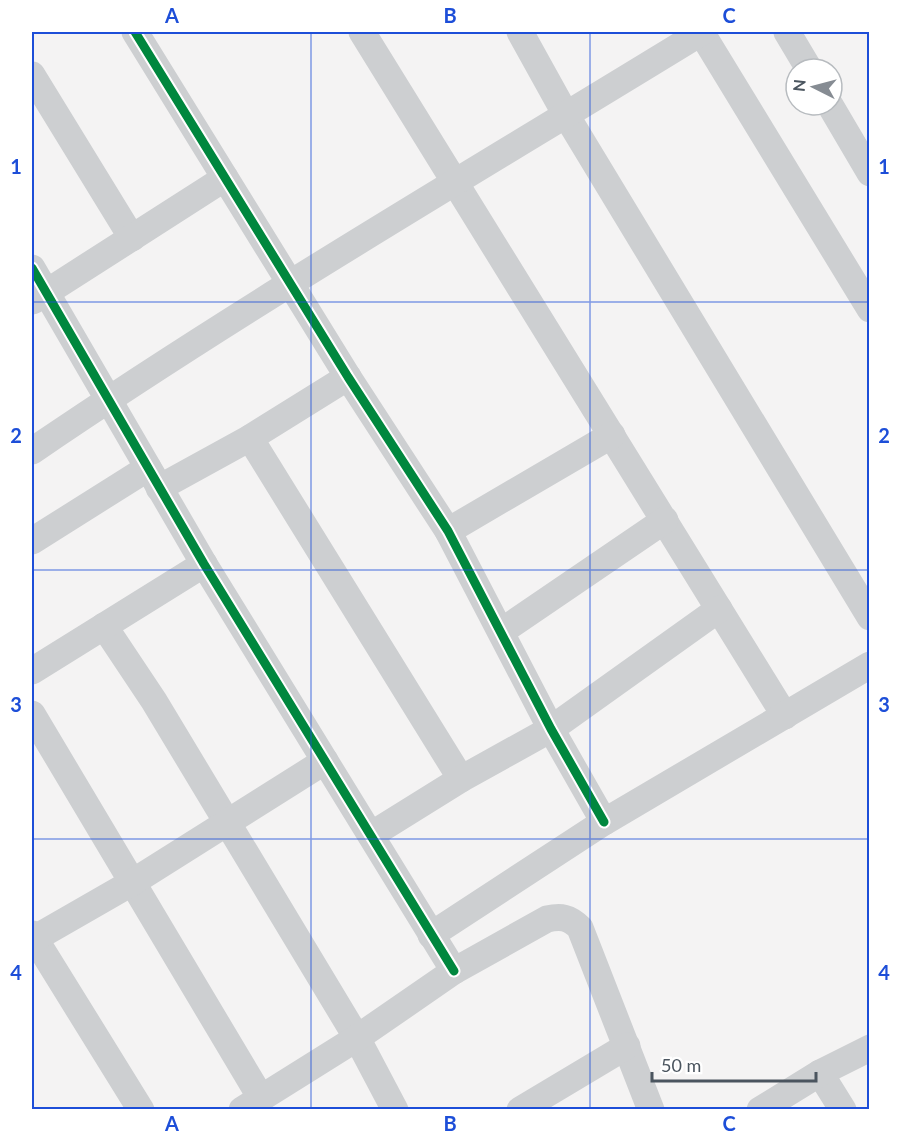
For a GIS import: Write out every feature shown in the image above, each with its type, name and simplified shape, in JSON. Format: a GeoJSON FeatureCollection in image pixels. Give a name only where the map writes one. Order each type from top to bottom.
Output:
{"type":"FeatureCollection","features":[{"type":"Feature","properties":{"kind":"street"},"geometry":{"type":"LineString","coordinates":[[135,32],[348,377],[448,531],[551,729],[604,822]]}},
{"type":"Feature","properties":{"kind":"street"},"geometry":{"type":"LineString","coordinates":[[362,32],[786,716]]}},
{"type":"Feature","properties":{"kind":"street"},"geometry":{"type":"LineString","coordinates":[[520,32],[566,115],[870,617]]}},
{"type":"Feature","properties":{"kind":"street"},"geometry":{"type":"LineString","coordinates":[[32,452],[289,282],[456,184],[701,32],[869,309]]}},
{"type":"Feature","properties":{"kind":"street"},"geometry":{"type":"LineString","coordinates":[[787,32],[802,57]]}},
{"type":"Feature","properties":{"kind":"street"},"geometry":{"type":"LineString","coordinates":[[32,75],[132,238]]}},
{"type":"Feature","properties":{"kind":"street"},"geometry":{"type":"LineString","coordinates":[[837,117],[870,173]]}},
{"type":"Feature","properties":{"kind":"street"},"geometry":{"type":"LineString","coordinates":[[39,296],[225,178]]}},
{"type":"Feature","properties":{"kind":"street"},"geometry":{"type":"LineString","coordinates":[[32,268],[39,296],[109,399],[204,564],[454,971]]}},
{"type":"Feature","properties":{"kind":"street"},"geometry":{"type":"LineString","coordinates":[[32,541],[153,478],[250,438],[348,377]]}},
{"type":"Feature","properties":{"kind":"street"},"geometry":{"type":"LineString","coordinates":[[448,531],[612,435]]}},
{"type":"Feature","properties":{"kind":"street"},"geometry":{"type":"LineString","coordinates":[[250,438],[461,779]]}},
{"type":"Feature","properties":{"kind":"street"},"geometry":{"type":"LineString","coordinates":[[502,631],[665,520]]}},
{"type":"Feature","properties":{"kind":"street"},"geometry":{"type":"LineString","coordinates":[[32,671],[204,564]]}},
{"type":"Feature","properties":{"kind":"street"},"geometry":{"type":"LineString","coordinates":[[371,835],[461,779],[551,729],[718,609]]}},
{"type":"Feature","properties":{"kind":"street"},"geometry":{"type":"LineString","coordinates":[[104,626],[154,701],[357,1038],[395,1110]]}},
{"type":"Feature","properties":{"kind":"street"},"geometry":{"type":"LineString","coordinates":[[431,935],[604,822],[870,665]]}},
{"type":"Feature","properties":{"kind":"street"},"geometry":{"type":"LineString","coordinates":[[32,714],[133,882],[251,1104],[357,1038],[454,971],[547,919],[559,916],[571,919],[580,928],[651,1110]]}},
{"type":"Feature","properties":{"kind":"street"},"geometry":{"type":"LineString","coordinates":[[141,1110],[32,938],[133,882],[325,761]]}},
{"type":"Feature","properties":{"kind":"street"},"geometry":{"type":"LineString","coordinates":[[520,1110],[627,1046]]}},
{"type":"Feature","properties":{"kind":"street"},"geometry":{"type":"LineString","coordinates":[[759,1110],[820,1073],[870,1048]]}},
{"type":"Feature","properties":{"kind":"street"},"geometry":{"type":"LineString","coordinates":[[820,1073],[843,1110]]}},
{"type":"Feature","properties":{"kind":"cycle path"},"geometry":{"type":"LineString","coordinates":[[135,32],[348,377],[448,531],[551,729],[604,822]]}},
{"type":"Feature","properties":{"kind":"cycle path"},"geometry":{"type":"LineString","coordinates":[[32,268],[204,564],[454,971]]}}]}
